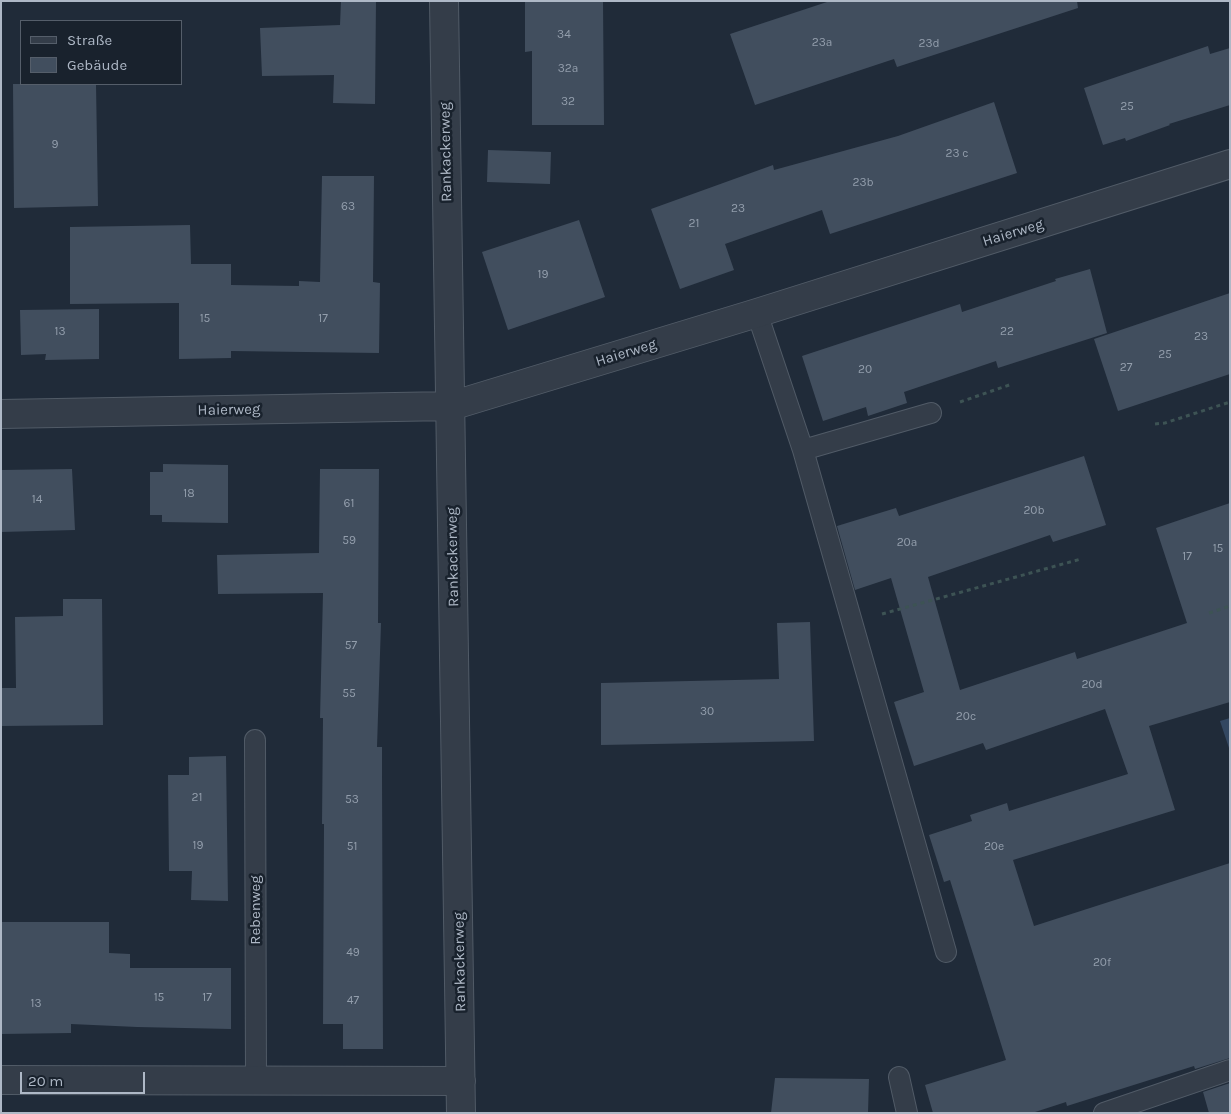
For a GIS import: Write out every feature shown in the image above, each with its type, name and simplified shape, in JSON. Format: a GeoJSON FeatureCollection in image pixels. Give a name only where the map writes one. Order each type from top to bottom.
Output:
{"type":"FeatureCollection","features":[{"type":"Feature","properties":{"kind":"street","name":"Rankackerweg"},"geometry":{"type":"LineString","coordinates":[[444,1],[461,1113]]}},
{"type":"Feature","properties":{"kind":"street","name":"Haierweg"},"geometry":{"type":"LineString","coordinates":[[1,414],[451,406],[757,313],[1230,164]]}},
{"type":"Feature","properties":{"kind":"street"},"geometry":{"type":"LineString","coordinates":[[1,1080],[461,1082]]}},
{"type":"Feature","properties":{"kind":"lane"},"geometry":{"type":"LineString","coordinates":[[757,313],[803,450],[946,952]]}},
{"type":"Feature","properties":{"kind":"lane"},"geometry":{"type":"LineString","coordinates":[[803,450],[931,413]]}},
{"type":"Feature","properties":{"kind":"lane","name":"Rebenweg"},"geometry":{"type":"LineString","coordinates":[[255,740],[256,1080]]}},
{"type":"Feature","properties":{"kind":"lane"},"geometry":{"type":"LineString","coordinates":[[1104,1113],[1230,1070]]}},
{"type":"Feature","properties":{"kind":"lane"},"geometry":{"type":"LineString","coordinates":[[899,1078],[907,1113]]}},
{"type":"Feature","properties":{"kind":"path"},"geometry":{"type":"LineString","coordinates":[[931,413],[1012,384]]}},
{"type":"Feature","properties":{"kind":"path"},"geometry":{"type":"LineString","coordinates":[[1155,424],[1165,423],[1230,402]]}},
{"type":"Feature","properties":{"kind":"path"},"geometry":{"type":"LineString","coordinates":[[852,622],[1081,559]]}},
{"type":"Feature","properties":{"kind":"path"},"geometry":{"type":"LineString","coordinates":[[1208,613],[1230,606]]}},
{"type":"Feature","properties":{"kind":"water"},"geometry":{"type":"Polygon","coordinates":[[[1230,718],[1230,751],[1220,721],[1230,718]]]}},
{"type":"Feature","properties":{"kind":"building"},"geometry":{"type":"Polygon","coordinates":[[[341,1],[376,1],[375,104],[333,103],[334,75],[262,76],[260,28],[340,25],[341,1]]]}},
{"type":"Feature","properties":{"kind":"building"},"geometry":{"type":"Polygon","coordinates":[[[525,1],[603,1],[604,125],[532,125],[532,51],[525,52],[525,1]]]}},
{"type":"Feature","properties":{"kind":"building"},"geometry":{"type":"Polygon","coordinates":[[[830,1],[1077,1],[1078,8],[897,67],[894,59],[755,105],[730,34],[830,1]]]}},
{"type":"Feature","properties":{"kind":"building"},"geometry":{"type":"Polygon","coordinates":[[[1208,46],[1210,54],[1230,48],[1230,105],[1169,124],[1126,141],[1125,138],[1103,145],[1084,88],[1208,46]]]}},
{"type":"Feature","properties":{"kind":"building"},"geometry":{"type":"Polygon","coordinates":[[[13,84],[96,85],[98,206],[14,208],[13,84]]]}},
{"type":"Feature","properties":{"kind":"building"},"geometry":{"type":"Polygon","coordinates":[[[994,102],[1017,173],[830,234],[822,210],[725,244],[734,270],[680,289],[651,209],[773,165],[774,170],[898,136],[994,102]]]}},
{"type":"Feature","properties":{"kind":"building"},"geometry":{"type":"Polygon","coordinates":[[[488,150],[551,152],[550,184],[487,182],[488,150]]]}},
{"type":"Feature","properties":{"kind":"building"},"geometry":{"type":"Polygon","coordinates":[[[322,176],[374,176],[373,282],[380,283],[379,353],[231,351],[231,358],[179,359],[179,303],[70,304],[70,227],[190,225],[191,264],[231,264],[231,285],[299,286],[299,281],[320,282],[322,176]]]}},
{"type":"Feature","properties":{"kind":"building"},"geometry":{"type":"Polygon","coordinates":[[[579,220],[605,297],[508,330],[482,252],[579,220]]]}},
{"type":"Feature","properties":{"kind":"building"},"geometry":{"type":"Polygon","coordinates":[[[1090,269],[1107,333],[998,368],[996,361],[904,392],[907,403],[868,416],[866,407],[823,421],[802,356],[960,304],[962,312],[1056,281],[1055,279],[1090,269]]]}},
{"type":"Feature","properties":{"kind":"building"},"geometry":{"type":"Polygon","coordinates":[[[1230,293],[1230,374],[1118,411],[1094,339],[1230,293]]]}},
{"type":"Feature","properties":{"kind":"building"},"geometry":{"type":"Polygon","coordinates":[[[99,309],[99,359],[45,360],[46,354],[21,355],[20,310],[99,309]]]}},
{"type":"Feature","properties":{"kind":"building"},"geometry":{"type":"Polygon","coordinates":[[[1084,456],[1106,525],[1053,542],[1050,535],[928,577],[960,690],[1075,652],[1077,659],[1187,623],[1156,528],[1230,503],[1230,702],[1149,726],[1175,810],[1013,860],[1034,926],[1230,863],[1230,1058],[1195,1069],[1194,1066],[1067,1106],[1066,1102],[1032,1113],[933,1113],[925,1085],[1006,1060],[950,880],[944,882],[929,835],[972,821],[970,815],[1007,803],[1009,811],[1128,774],[1105,709],[986,750],[983,743],[914,766],[894,702],[924,692],[891,578],[855,590],[837,526],[896,508],[899,516],[1084,456]]]}},
{"type":"Feature","properties":{"kind":"building"},"geometry":{"type":"Polygon","coordinates":[[[163,464],[228,465],[228,523],[162,522],[162,515],[150,515],[150,472],[163,472],[163,464]]]}},
{"type":"Feature","properties":{"kind":"building"},"geometry":{"type":"Polygon","coordinates":[[[72,469],[75,530],[1,532],[1,470],[72,469]]]}},
{"type":"Feature","properties":{"kind":"building"},"geometry":{"type":"Polygon","coordinates":[[[320,469],[379,469],[378,623],[381,623],[377,747],[382,747],[383,1049],[343,1049],[343,1024],[323,1024],[323,718],[320,718],[323,593],[218,594],[217,555],[319,553],[320,469]]]}},
{"type":"Feature","properties":{"kind":"building"},"geometry":{"type":"Polygon","coordinates":[[[63,599],[102,599],[103,725],[1,726],[1,688],[16,688],[15,617],[63,616],[63,599]]]}},
{"type":"Feature","properties":{"kind":"building"},"geometry":{"type":"Polygon","coordinates":[[[810,622],[814,741],[601,745],[601,683],[779,679],[777,623],[810,622]]]}},
{"type":"Feature","properties":{"kind":"building"},"geometry":{"type":"Polygon","coordinates":[[[226,756],[228,901],[191,900],[192,871],[169,871],[168,775],[189,775],[189,757],[226,756]]]}},
{"type":"Feature","properties":{"kind":"building"},"geometry":{"type":"Polygon","coordinates":[[[1,922],[109,922],[109,953],[130,954],[130,968],[231,968],[231,1029],[71,1024],[71,1033],[1,1034],[1,922]]]}},
{"type":"Feature","properties":{"kind":"building"},"geometry":{"type":"Polygon","coordinates":[[[775,1078],[869,1079],[868,1113],[771,1113],[775,1078]]]}},
{"type":"Feature","properties":{"kind":"building"},"geometry":{"type":"Polygon","coordinates":[[[1230,1083],[1230,1113],[1209,1113],[1203,1092],[1230,1083]]]}}]}
